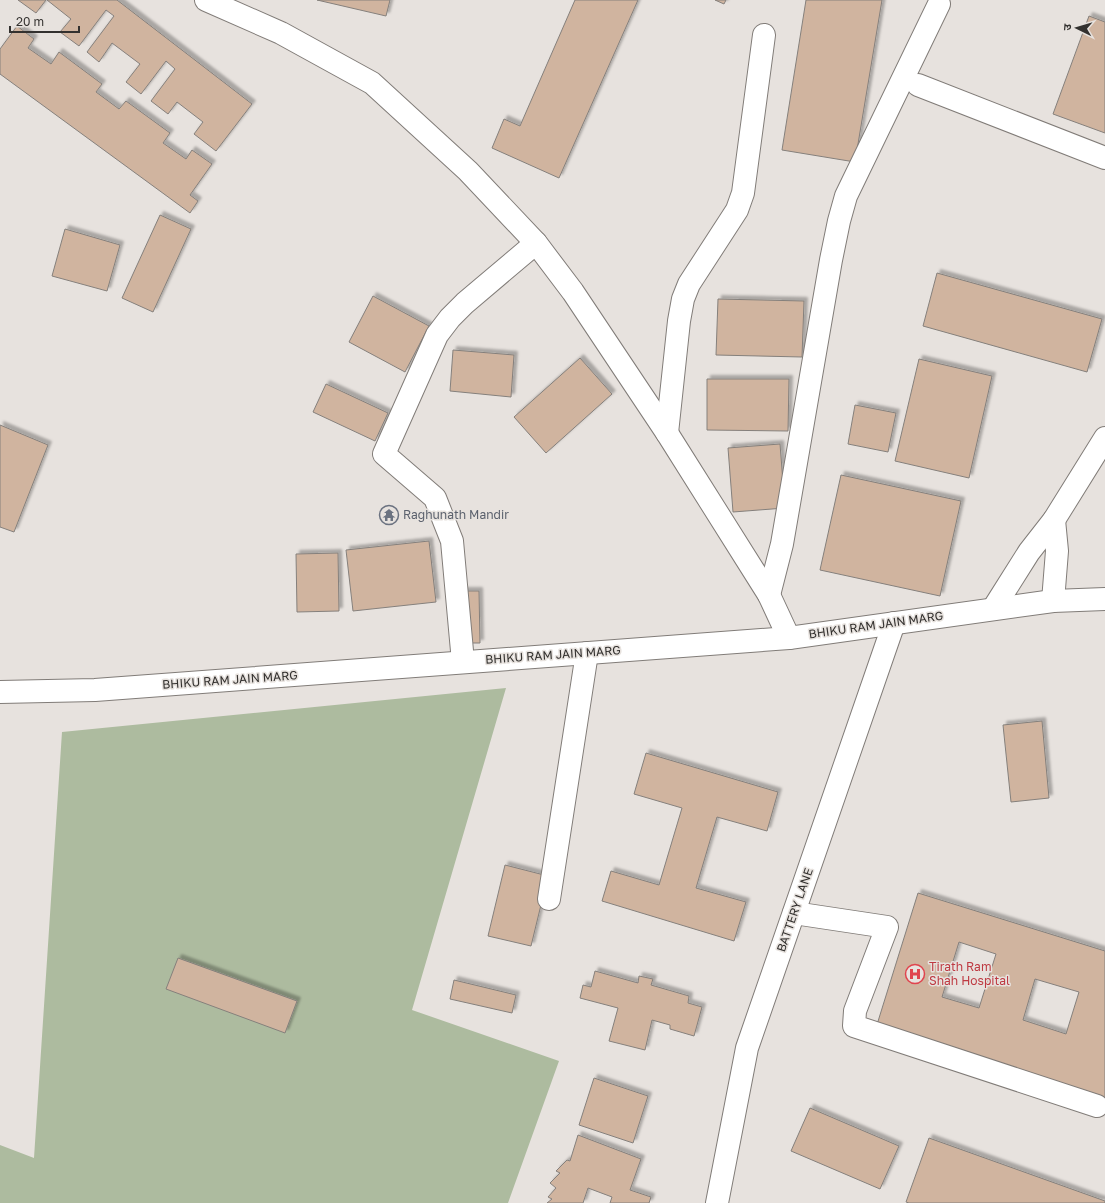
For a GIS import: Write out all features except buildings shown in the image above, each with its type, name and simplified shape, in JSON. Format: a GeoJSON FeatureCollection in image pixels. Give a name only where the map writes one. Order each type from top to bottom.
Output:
{"type":"FeatureCollection","features":[{"type":"Feature","properties":{"kind":"street"},"geometry":{"type":"LineString","coordinates":[[206,0],[281,33],[372,83],[468,171],[536,243],[573,292],[666,433],[769,595],[789,638]]}},
{"type":"Feature","properties":{"kind":"street"},"geometry":{"type":"LineString","coordinates":[[769,595],[783,536],[831,260],[846,196],[939,4]]}},
{"type":"Feature","properties":{"kind":"street"},"geometry":{"type":"LineString","coordinates":[[666,433],[683,299],[689,284],[737,210],[743,194],[764,35]]}},
{"type":"Feature","properties":{"kind":"street"},"geometry":{"type":"LineString","coordinates":[[918,85],[1105,158]]}},
{"type":"Feature","properties":{"kind":"street"},"geometry":{"type":"LineString","coordinates":[[463,662],[452,541],[434,498],[384,454],[437,335],[450,318],[466,303],[536,243]]}},
{"type":"Feature","properties":{"kind":"street"},"geometry":{"type":"LineString","coordinates":[[993,609],[1029,552],[1054,520],[1105,438]]}},
{"type":"Feature","properties":{"kind":"street"},"geometry":{"type":"LineString","coordinates":[[1053,601],[1057,551],[1054,520]]}},
{"type":"Feature","properties":{"kind":"street","name":"BHIKU RAM JAIN MARG"},"geometry":{"type":"LineString","coordinates":[[0,692],[95,690],[789,638],[1053,601],[1105,599]]}},
{"type":"Feature","properties":{"kind":"street","name":"BATTERY LANE"},"geometry":{"type":"LineString","coordinates":[[717,1203],[747,1048],[894,623]]}},
{"type":"Feature","properties":{"kind":"street"},"geometry":{"type":"LineString","coordinates":[[549,899],[587,653]]}},
{"type":"Feature","properties":{"kind":"street"},"geometry":{"type":"LineString","coordinates":[[794,913],[887,927],[855,1011],[854,1026],[1096,1106]]}},
{"type":"Feature","properties":{"kind":"green space"},"geometry":{"type":"Polygon","coordinates":[[[506,688],[412,1010],[559,1061],[508,1203],[0,1203],[0,1145],[34,1158],[62,732],[506,688]]]}},
{"type":"Feature","properties":{"kind":"place","name":"Raghunath Mandir"},"geometry":{"type":"Point","coordinates":[389,515]}},
{"type":"Feature","properties":{"kind":"place","name":"Tirath Ram Shah Hospital"},"geometry":{"type":"Point","coordinates":[915,974]}}]}
